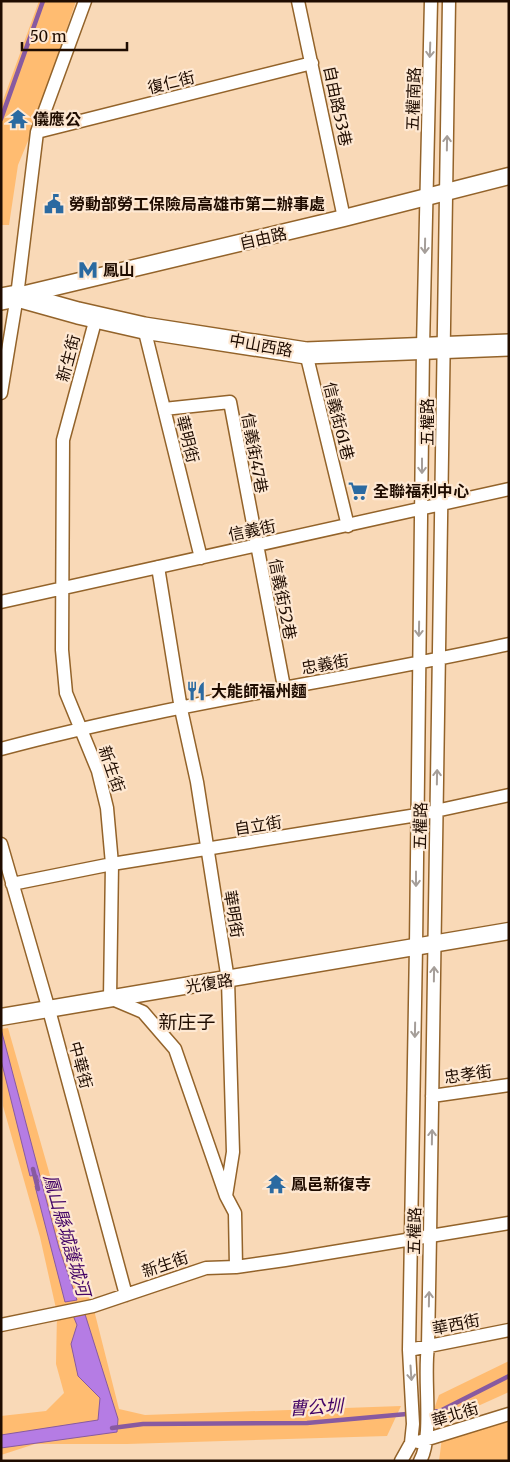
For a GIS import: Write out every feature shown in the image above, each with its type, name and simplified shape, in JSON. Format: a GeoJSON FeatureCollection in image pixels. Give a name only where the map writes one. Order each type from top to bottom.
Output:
{"type":"FeatureCollection","features":[{"type":"Feature","properties":{"kind":"main road","name":"中山西路"},"geometry":{"type":"LineString","coordinates":[[9,297],[144,328],[306,353],[509,345]]}},
{"type":"Feature","properties":{"kind":"street"},"geometry":{"type":"LineString","coordinates":[[1,393],[9,297],[37,132],[84,1]]}},
{"type":"Feature","properties":{"kind":"street","name":"自由路53巷"},"geometry":{"type":"LineString","coordinates":[[298,1],[344,218]]}},
{"type":"Feature","properties":{"kind":"street","name":"五權南路"},"geometry":{"type":"LineString","coordinates":[[426,198],[431,1]]}},
{"type":"Feature","properties":{"kind":"street","name":"五權南路"},"geometry":{"type":"LineString","coordinates":[[446,191],[449,1]]}},
{"type":"Feature","properties":{"kind":"street","name":"復仁街"},"geometry":{"type":"LineString","coordinates":[[37,132],[312,63]]}},
{"type":"Feature","properties":{"kind":"street","name":"自由路"},"geometry":{"type":"LineString","coordinates":[[9,297],[344,218],[509,176]]}},
{"type":"Feature","properties":{"kind":"street","name":"五權路"},"geometry":{"type":"LineString","coordinates":[[420,1461],[425,1434],[425,1363],[428,1347],[446,191]]}},
{"type":"Feature","properties":{"kind":"street","name":"五權路"},"geometry":{"type":"LineString","coordinates":[[411,1438],[412,1395],[409,1350],[426,198]]}},
{"type":"Feature","properties":{"kind":"street","name":"新生街"},"geometry":{"type":"LineString","coordinates":[[96,318],[63,440],[64,587],[62,650],[66,693],[98,771],[107,808],[112,864],[110,998]]}},
{"type":"Feature","properties":{"kind":"street","name":"華明街"},"geometry":{"type":"LineString","coordinates":[[144,328],[201,558]]}},
{"type":"Feature","properties":{"kind":"street","name":"信義街61巷"},"geometry":{"type":"LineString","coordinates":[[306,353],[348,526]]}},
{"type":"Feature","properties":{"kind":"street","name":"信義街47巷"},"geometry":{"type":"LineString","coordinates":[[164,409],[230,402],[256,546]]}},
{"type":"Feature","properties":{"kind":"street","name":"信義街"},"geometry":{"type":"LineString","coordinates":[[1,602],[509,489]]}},
{"type":"Feature","properties":{"kind":"street","name":"信義街52巷"},"geometry":{"type":"LineString","coordinates":[[256,546],[284,688]]}},
{"type":"Feature","properties":{"kind":"street","name":"華明街"},"geometry":{"type":"LineString","coordinates":[[158,567],[181,709],[197,782],[228,980],[233,1152],[226,1196]]}},
{"type":"Feature","properties":{"kind":"street","name":"忠義街"},"geometry":{"type":"LineString","coordinates":[[1,749],[79,728],[509,644]]}},
{"type":"Feature","properties":{"kind":"street","name":"自立街"},"geometry":{"type":"LineString","coordinates":[[12,884],[112,864],[416,815],[509,795]]}},
{"type":"Feature","properties":{"kind":"street","name":"中華街"},"geometry":{"type":"LineString","coordinates":[[1,844],[49,1010],[126,1295]]}},
{"type":"Feature","properties":{"kind":"street","name":"光復路"},"geometry":{"type":"LineString","coordinates":[[1,1017],[509,931]]}},
{"type":"Feature","properties":{"kind":"street"},"geometry":{"type":"LineString","coordinates":[[110,998],[143,1012],[175,1049],[226,1196],[235,1213],[236,1267]]}},
{"type":"Feature","properties":{"kind":"street","name":"忠孝街"},"geometry":{"type":"LineString","coordinates":[[432,1096],[509,1085]]}},
{"type":"Feature","properties":{"kind":"street","name":"新生街"},"geometry":{"type":"LineString","coordinates":[[1,1325],[77,1309],[206,1268],[236,1267],[509,1223]]}},
{"type":"Feature","properties":{"kind":"street","name":"華西街"},"geometry":{"type":"LineString","coordinates":[[409,1350],[509,1330]]}},
{"type":"Feature","properties":{"kind":"street","name":"華北街"},"geometry":{"type":"LineString","coordinates":[[411,1438],[509,1414]]}},
{"type":"Feature","properties":{"kind":"street"},"geometry":{"type":"LineString","coordinates":[[401,1461],[411,1438]]}},
{"type":"Feature","properties":{"kind":"shaded area"},"geometry":{"type":"Polygon","coordinates":[[[39,1],[76,1],[35,124],[18,165],[9,225],[1,225],[1,106],[39,1]]]}},
{"type":"Feature","properties":{"kind":"shaded area"},"geometry":{"type":"Polygon","coordinates":[[[8,1028],[79,1277],[93,1306],[119,1409],[145,1415],[401,1406],[387,1436],[127,1444],[35,1444],[1,1455],[1,1416],[46,1411],[64,1393],[56,1364],[57,1313],[40,1237],[3,1106],[1,1029],[8,1028]]]}},
{"type":"Feature","properties":{"kind":"shaded area"},"geometry":{"type":"Polygon","coordinates":[[[1,1029],[59,1248],[77,1300],[65,1302],[35,1186],[39,1182],[37,1175],[30,1176],[1,1060],[1,1029]]]}},
{"type":"Feature","properties":{"kind":"shaded area"},"geometry":{"type":"Polygon","coordinates":[[[84,1311],[118,1419],[117,1432],[1,1448],[1,1435],[98,1420],[100,1398],[78,1376],[71,1344],[77,1325],[72,1313],[84,1311]]]}},
{"type":"Feature","properties":{"kind":"shaded area"},"geometry":{"type":"Polygon","coordinates":[[[509,1361],[509,1392],[427,1429],[439,1395],[509,1361]]]}},
{"type":"Feature","properties":{"kind":"shaded area"},"geometry":{"type":"Polygon","coordinates":[[[509,1407],[509,1461],[439,1461],[442,1438],[509,1407]]]}},
{"type":"Feature","properties":{"kind":"waterway","name":"曹公圳"},"geometry":{"type":"LineString","coordinates":[[1,119],[43,1]]}},
{"type":"Feature","properties":{"kind":"waterway","name":"鳳山縣城護城河"},"geometry":{"type":"LineString","coordinates":[[33,1169],[38,1189]]}},
{"type":"Feature","properties":{"kind":"waterway","name":"曹公圳"},"geometry":{"type":"LineString","coordinates":[[112,1428],[143,1424],[307,1423],[440,1411],[509,1376]]}},
{"type":"Feature","properties":{"kind":"place","name":"儀應公"},"geometry":{"type":"Point","coordinates":[18,119]}},
{"type":"Feature","properties":{"kind":"place","name":"勞動部勞工保險局高雄市第二辦事處"},"geometry":{"type":"Point","coordinates":[54,204]}},
{"type":"Feature","properties":{"kind":"place","name":"鳳山"},"geometry":{"type":"Point","coordinates":[88,270]}},
{"type":"Feature","properties":{"kind":"place","name":"全聯福利中心"},"geometry":{"type":"Point","coordinates":[358,491]}},
{"type":"Feature","properties":{"kind":"place","name":"大能師福州麵"},"geometry":{"type":"Point","coordinates":[196,691]}},
{"type":"Feature","properties":{"kind":"place","name":"鳳邑新復寺"},"geometry":{"type":"Point","coordinates":[276,1184]}},
{"type":"Feature","properties":{"kind":"district","name":"新庄子"},"geometry":{"type":"Point","coordinates":[187,1022]}}]}
